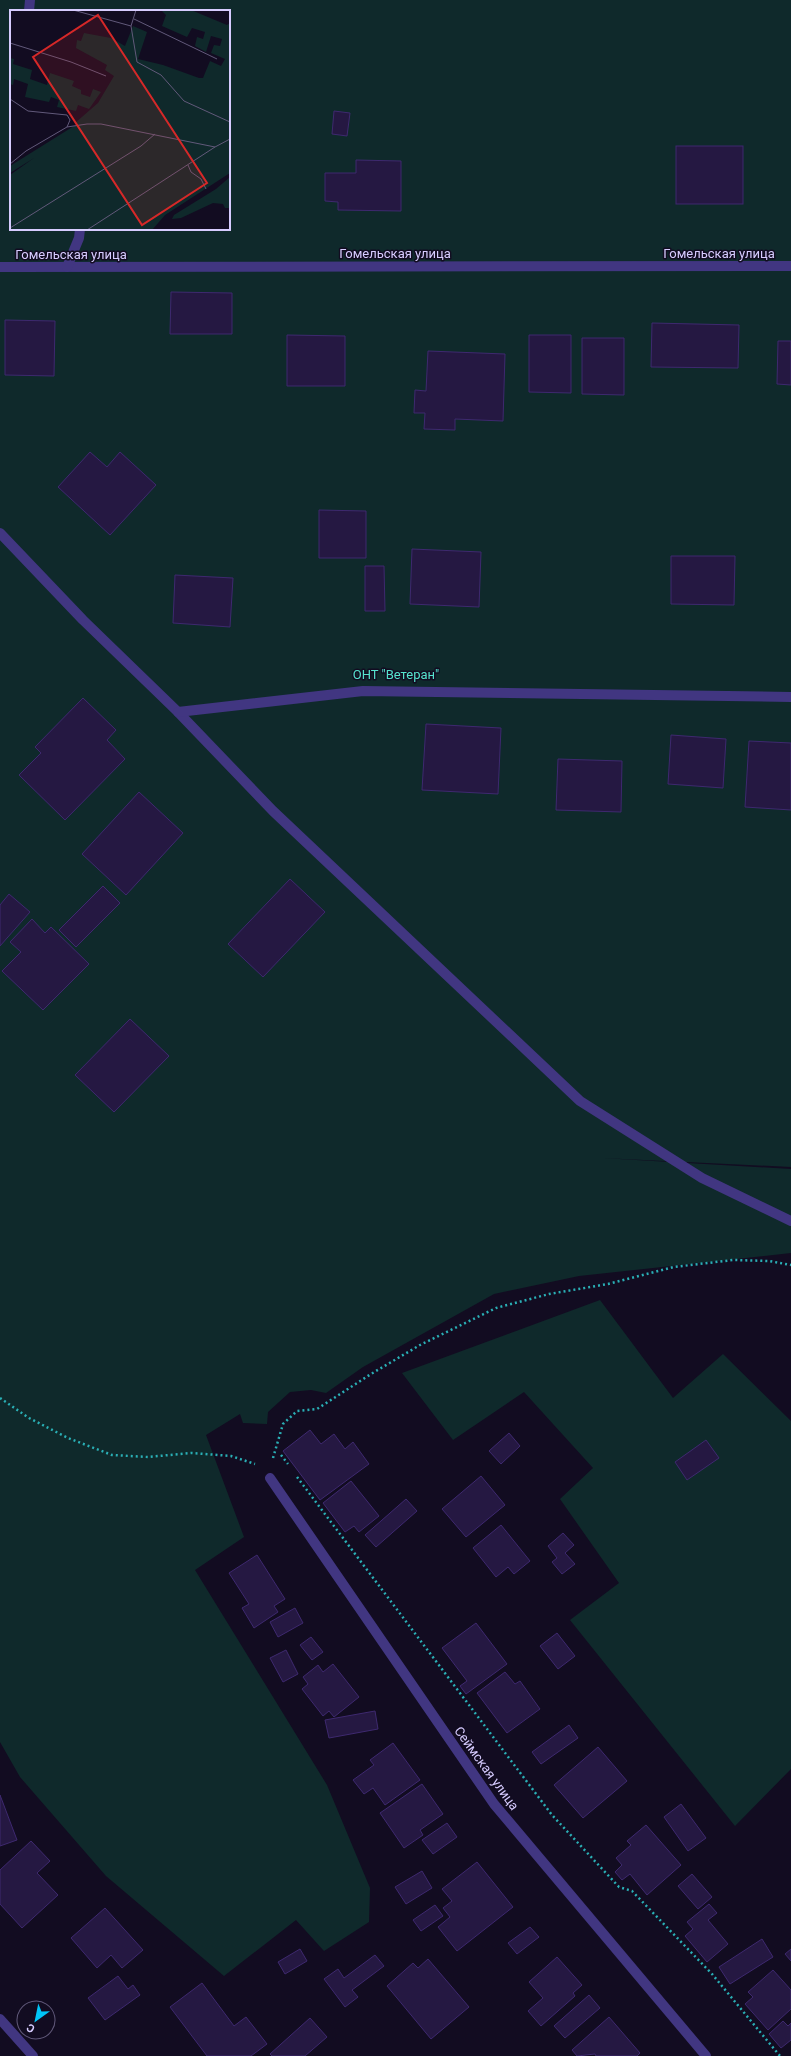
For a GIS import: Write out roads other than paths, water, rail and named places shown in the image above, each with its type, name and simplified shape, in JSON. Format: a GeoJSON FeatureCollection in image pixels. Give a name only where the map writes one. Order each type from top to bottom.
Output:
{"type":"FeatureCollection","features":[{"type":"Feature","properties":{"kind":"street"},"geometry":{"type":"LineString","coordinates":[[29,10],[30,0]]}},
{"type":"Feature","properties":{"kind":"street"},"geometry":{"type":"LineString","coordinates":[[67,266],[79,238],[80,230]]}},
{"type":"Feature","properties":{"kind":"street","name":"Гомельская улица"},"geometry":{"type":"LineString","coordinates":[[0,267],[791,266]]}},
{"type":"Feature","properties":{"kind":"street"},"geometry":{"type":"LineString","coordinates":[[0,533],[83,620],[178,712],[273,811],[580,1101],[702,1178],[791,1221]]}},
{"type":"Feature","properties":{"kind":"street"},"geometry":{"type":"LineString","coordinates":[[178,712],[363,691],[791,697]]}},
{"type":"Feature","properties":{"kind":"street","name":"Сеймская улица"},"geometry":{"type":"LineString","coordinates":[[270,1478],[494,1804],[706,2056]]}},
{"type":"Feature","properties":{"kind":"street"},"geometry":{"type":"LineString","coordinates":[[0,2019],[33,2056]]}},
{"type":"Feature","properties":{"kind":"park label","name":"ОНТ \"Ветеран\""},"geometry":{"type":"Point","coordinates":[396,674]}}]}
